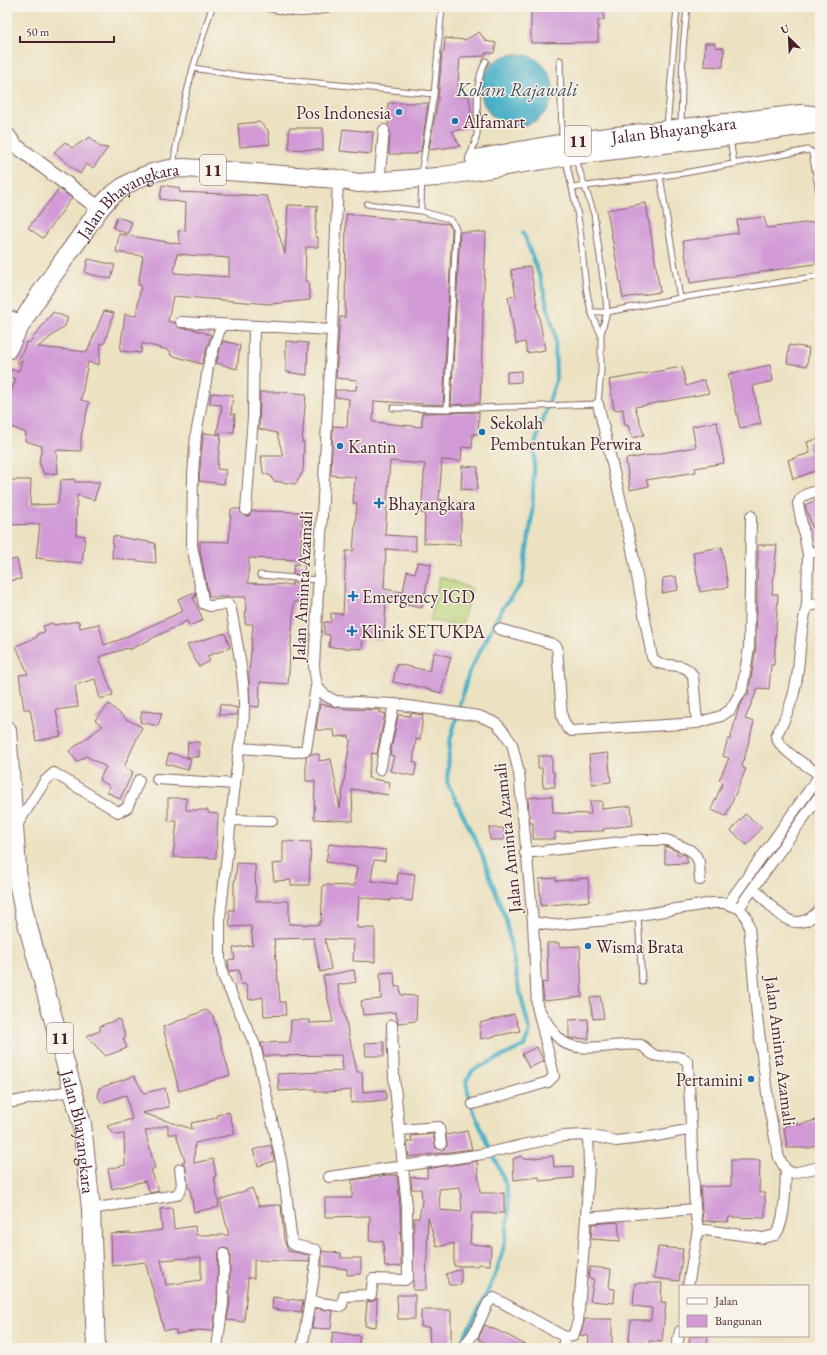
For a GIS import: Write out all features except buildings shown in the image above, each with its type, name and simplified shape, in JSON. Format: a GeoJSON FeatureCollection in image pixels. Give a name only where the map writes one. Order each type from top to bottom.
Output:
{"type":"FeatureCollection","features":[{"type":"Feature","properties":{"kind":"highway","name":"Jalan Bhayangkara"},"geometry":{"type":"LineString","coordinates":[[729,129],[801,114],[820,116]]}},
{"type":"Feature","properties":{"kind":"highway","name":"Jalan Bhayangkara"},"geometry":{"type":"LineString","coordinates":[[7,350],[43,288],[100,209],[114,194],[130,183],[145,176],[173,168],[338,179],[358,183],[468,167],[566,146],[674,136],[729,129],[820,123]]}},
{"type":"Feature","properties":{"kind":"highway","name":"Jalan Bhayangkara"},"geometry":{"type":"LineString","coordinates":[[338,179],[359,174],[422,173]]}},
{"type":"Feature","properties":{"kind":"highway","name":"Jalan Bhayangkara"},"geometry":{"type":"LineString","coordinates":[[7,730],[10,803],[14,830],[18,882],[24,912],[74,1090],[82,1124],[91,1209],[96,1348]]}},
{"type":"Feature","properties":{"kind":"street"},"geometry":{"type":"LineString","coordinates":[[380,173],[384,130]]}},
{"type":"Feature","properties":{"kind":"street"},"geometry":{"type":"LineString","coordinates":[[7,134],[11,146],[100,209]]}},
{"type":"Feature","properties":{"kind":"street","name":"Jalan Aminta Azamali"},"geometry":{"type":"LineString","coordinates":[[338,179],[332,330],[314,666],[316,686],[327,698],[336,701],[394,704],[440,710],[479,716],[496,723],[512,744],[519,773],[525,853],[533,922],[552,925],[638,916],[713,903],[728,904],[740,908],[746,916],[749,927],[756,1010],[769,1108],[779,1158],[786,1170]]}},
{"type":"Feature","properties":{"kind":"street"},"geometry":{"type":"LineString","coordinates":[[7,315],[24,321]]}},
{"type":"Feature","properties":{"kind":"street"},"geometry":{"type":"LineString","coordinates":[[180,322],[221,326],[332,330]]}},
{"type":"Feature","properties":{"kind":"street"},"geometry":{"type":"LineString","coordinates":[[221,326],[208,366],[196,434],[192,475],[192,546],[204,604],[210,606],[228,604],[232,608],[245,703],[230,820],[220,918],[220,959],[223,976],[255,1045],[281,1160],[292,1243],[294,1245],[316,1250],[310,1302],[302,1348]]}},
{"type":"Feature","properties":{"kind":"street"},"geometry":{"type":"LineString","coordinates":[[246,510],[253,418],[254,326]]}},
{"type":"Feature","properties":{"kind":"street"},"geometry":{"type":"LineString","coordinates":[[598,404],[631,544],[652,657],[659,663],[680,665],[690,670],[693,676],[697,723]]}},
{"type":"Feature","properties":{"kind":"street"},"geometry":{"type":"LineString","coordinates":[[728,904],[820,775],[785,749],[778,741],[776,736],[791,700],[796,683],[802,621],[807,606],[808,554],[798,504],[802,497],[810,492],[820,491]]}},
{"type":"Feature","properties":{"kind":"street"},"geometry":{"type":"LineString","coordinates":[[499,629],[554,644],[557,647],[562,717],[567,728],[572,731],[697,723],[721,716],[730,710],[742,690],[749,648],[751,516]]}},
{"type":"Feature","properties":{"kind":"street"},"geometry":{"type":"LineString","coordinates":[[808,554],[820,550]]}},
{"type":"Feature","properties":{"kind":"street"},"geometry":{"type":"LineString","coordinates":[[807,606],[820,604]]}},
{"type":"Feature","properties":{"kind":"street"},"geometry":{"type":"LineString","coordinates":[[239,748],[296,752],[306,750],[316,686]]}},
{"type":"Feature","properties":{"kind":"street"},"geometry":{"type":"LineString","coordinates":[[380,770],[394,704]]}},
{"type":"Feature","properties":{"kind":"street"},"geometry":{"type":"LineString","coordinates":[[14,830],[46,781],[54,773],[118,812],[127,808],[139,780]]}},
{"type":"Feature","properties":{"kind":"street"},"geometry":{"type":"LineString","coordinates":[[157,779],[235,784]]}},
{"type":"Feature","properties":{"kind":"street"},"geometry":{"type":"LineString","coordinates":[[740,908],[820,795]]}},
{"type":"Feature","properties":{"kind":"street"},"geometry":{"type":"LineString","coordinates":[[230,820],[272,821]]}},
{"type":"Feature","properties":{"kind":"street"},"geometry":{"type":"LineString","coordinates":[[525,853],[639,840],[667,840],[690,850],[696,856],[699,862],[700,880]]}},
{"type":"Feature","properties":{"kind":"street"},"geometry":{"type":"LineString","coordinates":[[764,854],[774,860]]}},
{"type":"Feature","properties":{"kind":"street"},"geometry":{"type":"LineString","coordinates":[[754,888],[783,919],[798,922],[807,921],[813,918],[820,909]]}},
{"type":"Feature","properties":{"kind":"street"},"geometry":{"type":"LineString","coordinates":[[473,1104],[548,1082],[553,1079],[554,1074],[537,1006],[533,922]]}},
{"type":"Feature","properties":{"kind":"street"},"geometry":{"type":"LineString","coordinates":[[537,1006],[549,1026],[562,1041],[568,1045],[580,1047],[641,1045],[656,1056],[673,1056],[686,1060],[689,1068],[695,1209],[698,1229],[688,1285]]}},
{"type":"Feature","properties":{"kind":"street"},"geometry":{"type":"LineString","coordinates":[[310,1302],[340,1306],[342,1305],[344,1296],[371,1295],[374,1279],[407,1279],[407,1206],[394,1077],[392,1025]]}},
{"type":"Feature","properties":{"kind":"street"},"geometry":{"type":"LineString","coordinates":[[7,1103],[74,1090]]}},
{"type":"Feature","properties":{"kind":"street"},"geometry":{"type":"LineString","coordinates":[[400,1130],[439,1127],[441,1144]]}},
{"type":"Feature","properties":{"kind":"street"},"geometry":{"type":"LineString","coordinates":[[330,1177],[483,1154],[563,1136],[588,1135],[616,1141],[656,1136],[692,1129]]}},
{"type":"Feature","properties":{"kind":"street"},"geometry":{"type":"LineString","coordinates":[[463,1348],[474,1333],[488,1303],[494,1298],[565,1337],[573,1336],[578,1322],[586,1218],[589,1165],[588,1135]]}},
{"type":"Feature","properties":{"kind":"street"},"geometry":{"type":"LineString","coordinates":[[698,1229],[763,1238],[775,1235],[780,1226],[786,1170],[793,1173],[820,1167]]}},
{"type":"Feature","properties":{"kind":"street"},"geometry":{"type":"LineString","coordinates":[[91,1209],[176,1195],[180,1193],[182,1187],[180,1169]]}},
{"type":"Feature","properties":{"kind":"street"},"geometry":{"type":"LineString","coordinates":[[586,1218],[695,1209]]}},
{"type":"Feature","properties":{"kind":"street"},"geometry":{"type":"LineString","coordinates":[[217,1348],[223,1303],[224,1254]]}},
{"type":"Feature","properties":{"kind":"street"},"geometry":{"type":"LineString","coordinates":[[676,1348],[679,1335]]}},
{"type":"Feature","properties":{"kind":"street"},"geometry":{"type":"LineString","coordinates":[[563,1348],[565,1337]]}},
{"type":"Feature","properties":{"kind":"lane"},"geometry":{"type":"LineString","coordinates":[[173,168],[181,116],[193,68],[212,7]]}},
{"type":"Feature","properties":{"kind":"lane"},"geometry":{"type":"LineString","coordinates":[[263,7],[294,14],[322,12],[335,7]]}},
{"type":"Feature","properties":{"kind":"lane"},"geometry":{"type":"LineString","coordinates":[[421,211],[422,173],[434,94],[442,7]]}},
{"type":"Feature","properties":{"kind":"lane"},"geometry":{"type":"LineString","coordinates":[[674,136],[677,7]]}},
{"type":"Feature","properties":{"kind":"lane"},"geometry":{"type":"LineString","coordinates":[[674,136],[687,7]]}},
{"type":"Feature","properties":{"kind":"lane"},"geometry":{"type":"LineString","coordinates":[[560,60],[566,146],[572,188],[591,312],[601,334]]}},
{"type":"Feature","properties":{"kind":"lane"},"geometry":{"type":"LineString","coordinates":[[468,167],[477,135],[478,88],[482,67],[486,61]]}},
{"type":"Feature","properties":{"kind":"lane"},"geometry":{"type":"LineString","coordinates":[[193,68],[243,76],[434,94]]}},
{"type":"Feature","properties":{"kind":"lane"},"geometry":{"type":"LineString","coordinates":[[729,129],[734,164]]}},
{"type":"Feature","properties":{"kind":"lane"},"geometry":{"type":"LineString","coordinates":[[393,408],[447,409],[598,404],[601,371],[601,334],[607,312],[594,214],[585,185],[566,146]]}},
{"type":"Feature","properties":{"kind":"lane"},"geometry":{"type":"LineString","coordinates":[[572,188],[585,185],[660,176],[808,150],[812,152],[820,198]]}},
{"type":"Feature","properties":{"kind":"lane"},"geometry":{"type":"LineString","coordinates":[[660,176],[680,298]]}},
{"type":"Feature","properties":{"kind":"lane"},"geometry":{"type":"LineString","coordinates":[[366,204],[421,211],[451,220],[456,229],[447,409]]}},
{"type":"Feature","properties":{"kind":"lane"},"geometry":{"type":"LineString","coordinates":[[591,312],[607,312],[680,298],[820,276]]}},
{"type":"Feature","properties":{"kind":"lane"},"geometry":{"type":"LineString","coordinates":[[260,575],[318,580]]}},
{"type":"Feature","properties":{"kind":"lane"},"geometry":{"type":"LineString","coordinates":[[638,916],[642,982]]}},
{"type":"Feature","properties":{"kind":"green space"},"geometry":{"type":"Polygon","coordinates":[[[440,576],[472,589],[461,627],[430,620],[440,576]]]}},
{"type":"Feature","properties":{"kind":"water","name":"Kolam Rajawali"},"geometry":{"type":"Polygon","coordinates":[[[517,54],[531,57],[543,64],[550,76],[553,90],[550,104],[543,116],[531,123],[517,126],[503,123],[491,116],[484,104],[481,90],[484,76],[491,64],[503,57],[517,54]]]}},
{"type":"Feature","properties":{"kind":"waterway"},"geometry":{"type":"LineString","coordinates":[[453,1348],[462,1341],[495,1276],[504,1247],[508,1212],[507,1190],[504,1180],[477,1120],[466,1081],[473,1070],[524,1046],[530,1032],[518,984],[506,920],[481,852],[447,782],[450,741],[469,672],[502,609],[522,583],[532,516],[535,444],[556,380],[555,335],[540,277],[523,232]]}},
{"type":"Feature","properties":{"kind":"place","name":"Pos Indonesia"},"geometry":{"type":"Point","coordinates":[399,112]}},
{"type":"Feature","properties":{"kind":"place","name":"Alfamart"},"geometry":{"type":"Point","coordinates":[455,121]}},
{"type":"Feature","properties":{"kind":"place","name":"Sekolah Pembentukan Perwira"},"geometry":{"type":"Point","coordinates":[482,432]}},
{"type":"Feature","properties":{"kind":"place","name":"Kantin"},"geometry":{"type":"Point","coordinates":[340,446]}},
{"type":"Feature","properties":{"kind":"place","name":"Bhayangkara"},"geometry":{"type":"Point","coordinates":[379,503]}},
{"type":"Feature","properties":{"kind":"place","name":"Emergency IGD"},"geometry":{"type":"Point","coordinates":[353,596]}},
{"type":"Feature","properties":{"kind":"place","name":"Klinik SETUKPA"},"geometry":{"type":"Point","coordinates":[352,631]}},
{"type":"Feature","properties":{"kind":"place","name":"Wisma Brata"},"geometry":{"type":"Point","coordinates":[588,946]}},
{"type":"Feature","properties":{"kind":"place","name":"Pertamini"},"geometry":{"type":"Point","coordinates":[751,1079]}}]}
